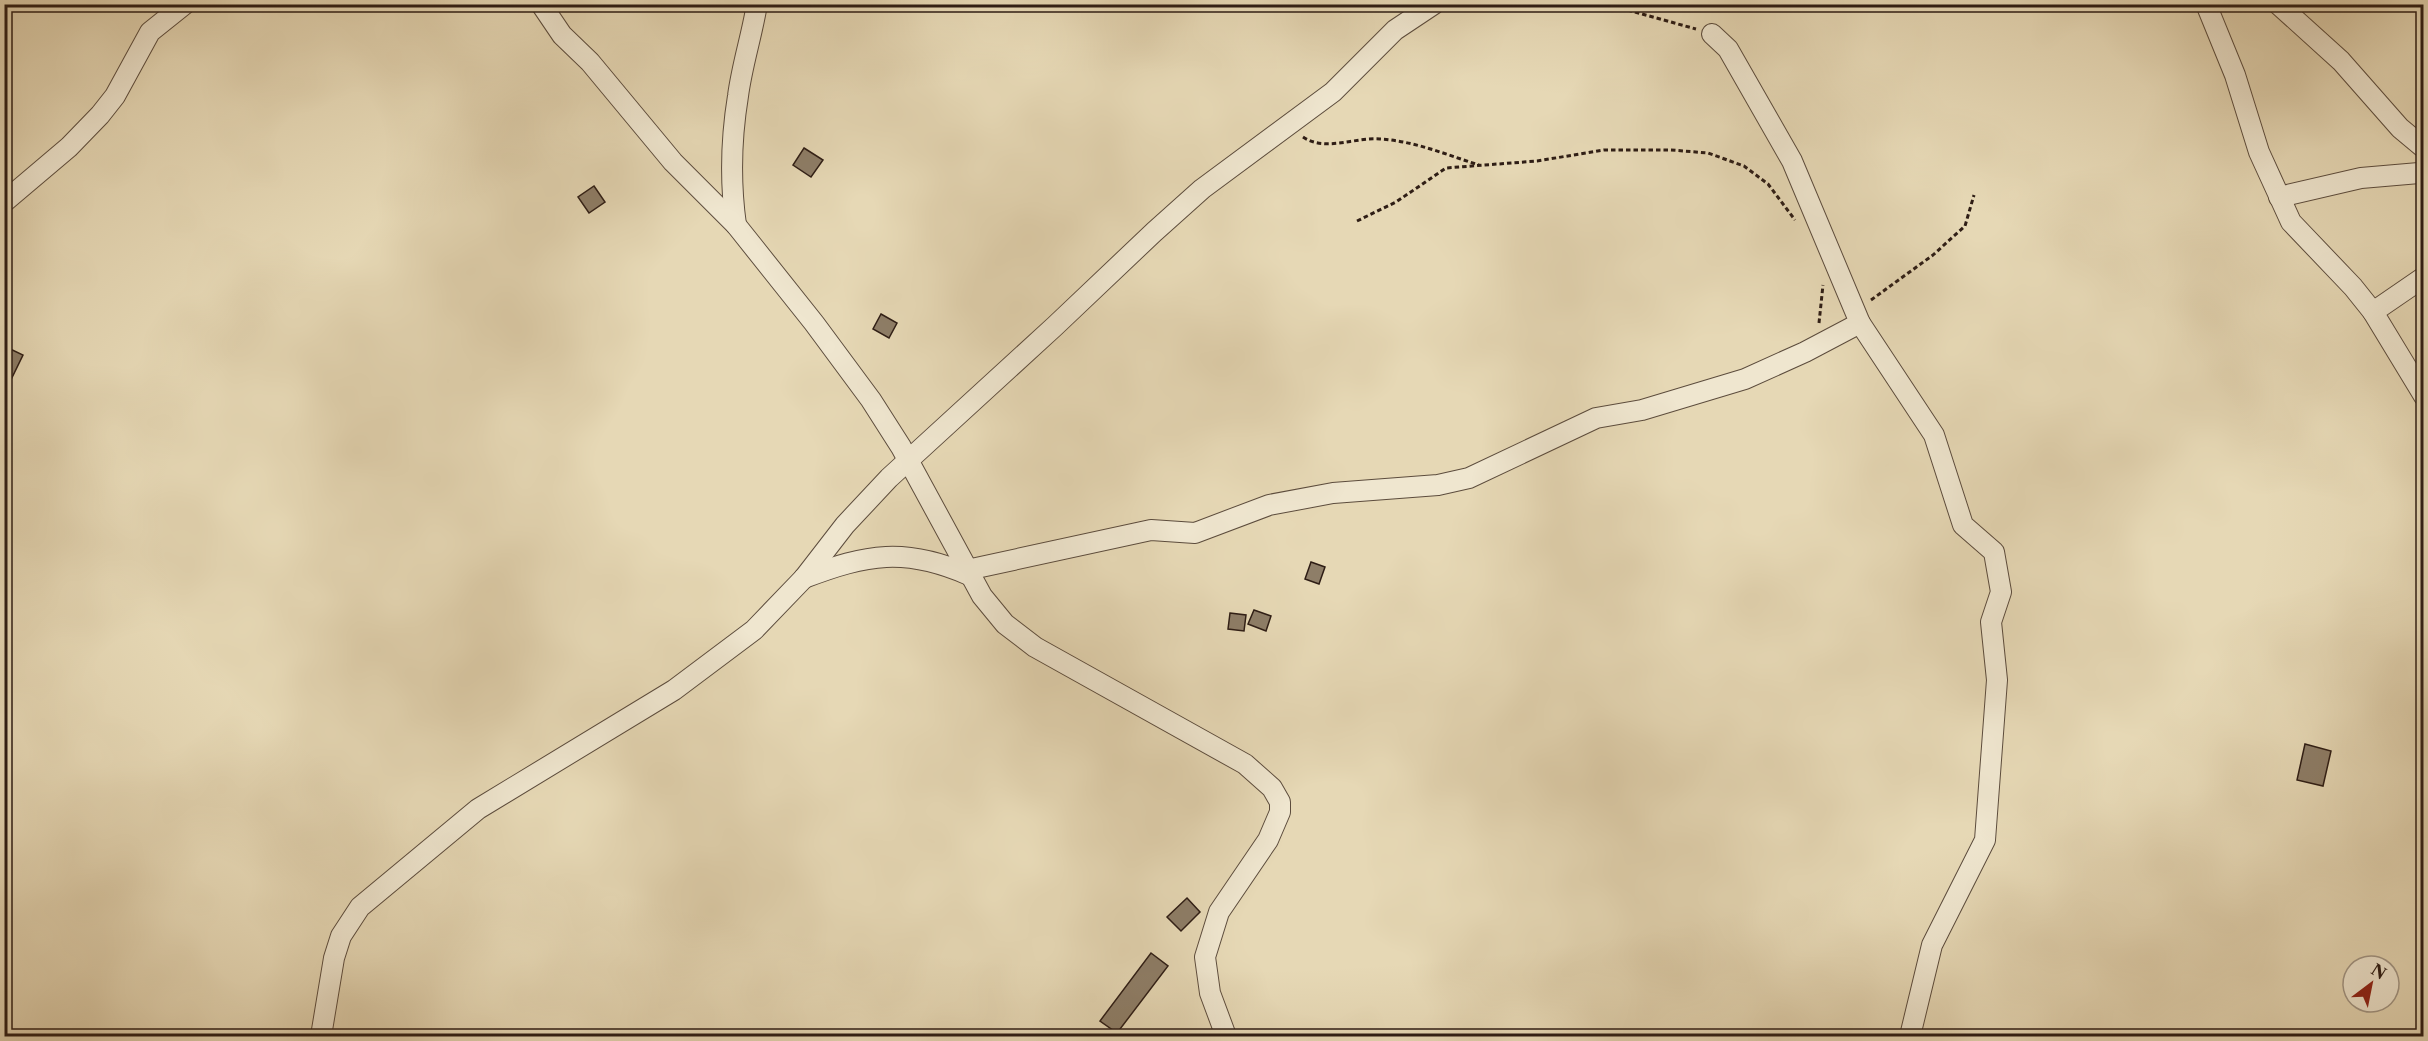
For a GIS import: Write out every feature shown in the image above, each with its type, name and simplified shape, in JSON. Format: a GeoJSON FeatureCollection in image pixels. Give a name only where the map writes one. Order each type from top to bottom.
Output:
{"type":"FeatureCollection","features":[{"type":"Feature","properties":{"kind":"street"},"geometry":{"type":"LineString","coordinates":[[4,202],[69,147],[100,116],[115,96],[150,32],[185,4]]}},
{"type":"Feature","properties":{"kind":"street"},"geometry":{"type":"LineString","coordinates":[[542,4],[562,35],[590,62],[673,162],[736,225],[840,358],[871,400],[908,459],[968,572],[993,611],[1005,624],[1035,646],[1121,697],[1237,759],[1262,777],[1272,788],[1280,802],[1276,824],[1219,912],[1205,957],[1210,993],[1226,1036]]}},
{"type":"Feature","properties":{"kind":"street"},"geometry":{"type":"LineString","coordinates":[[736,225],[731,172],[735,124],[738,96],[757,4]]}},
{"type":"Feature","properties":{"kind":"street"},"geometry":{"type":"LineString","coordinates":[[321,1036],[334,958],[341,936],[360,907],[478,809],[704,670],[754,630],[804,578],[846,525],[908,459],[975,401],[1162,225],[1202,189],[1333,92],[1395,30],[1434,4]]}},
{"type":"Feature","properties":{"kind":"street"},"geometry":{"type":"LineString","coordinates":[[2206,4],[2235,75],[2259,152],[2290,222],[2353,287],[2373,312],[2424,396]]}},
{"type":"Feature","properties":{"kind":"street"},"geometry":{"type":"LineString","coordinates":[[2278,4],[2341,61],[2400,128],[2424,148]]}},
{"type":"Feature","properties":{"kind":"street"},"geometry":{"type":"LineString","coordinates":[[1712,34],[1728,49],[1792,161],[1857,317],[1934,435],[1963,525],[1994,552],[2001,592],[1990,622],[1997,680],[1985,840],[1932,945],[1910,1036]]}},
{"type":"Feature","properties":{"kind":"street"},"geometry":{"type":"LineString","coordinates":[[2279,197],[2361,178],[2419,173],[2424,175]]}},
{"type":"Feature","properties":{"kind":"street"},"geometry":{"type":"LineString","coordinates":[[2373,312],[2424,277]]}},
{"type":"Feature","properties":{"kind":"street"},"geometry":{"type":"LineString","coordinates":[[804,578],[851,563],[894,556],[922,557],[968,572],[1151,530],[1195,534],[1269,505],[1333,493],[1453,483],[1469,478],[1596,418],[1642,410],[1745,379],[1822,343],[1857,317]]}},
{"type":"Feature","properties":{"kind":"path"},"geometry":{"type":"LineString","coordinates":[[1606,4],[1712,34]]}},
{"type":"Feature","properties":{"kind":"path"},"geometry":{"type":"LineString","coordinates":[[1287,126],[1312,144],[1390,140],[1413,143],[1481,166]]}},
{"type":"Feature","properties":{"kind":"path"},"geometry":{"type":"LineString","coordinates":[[1358,221],[1396,202],[1446,168],[1537,161],[1604,150],[1671,150],[1708,153],[1744,166],[1768,184],[1801,228]]}},
{"type":"Feature","properties":{"kind":"path"},"geometry":{"type":"LineString","coordinates":[[1857,317],[1965,226],[1974,195]]}},
{"type":"Feature","properties":{"kind":"path"},"geometry":{"type":"LineString","coordinates":[[1822,343],[1819,321],[1824,276]]}},
{"type":"Feature","properties":{"kind":"building"},"geometry":{"type":"Polygon","coordinates":[[[804,148],[823,160],[811,177],[793,165],[804,148]]]}},
{"type":"Feature","properties":{"kind":"building"},"geometry":{"type":"Polygon","coordinates":[[[594,186],[605,202],[589,213],[578,197],[594,186]]]}},
{"type":"Feature","properties":{"kind":"building"},"geometry":{"type":"Polygon","coordinates":[[[881,314],[897,323],[889,338],[873,329],[881,314]]]}},
{"type":"Feature","properties":{"kind":"building"},"geometry":{"type":"Polygon","coordinates":[[[4,346],[23,355],[4,394],[4,346]]]}},
{"type":"Feature","properties":{"kind":"building"},"geometry":{"type":"Polygon","coordinates":[[[1311,562],[1325,567],[1319,584],[1305,579],[1311,562]]]}},
{"type":"Feature","properties":{"kind":"building"},"geometry":{"type":"Polygon","coordinates":[[[1254,610],[1271,616],[1266,631],[1248,624],[1254,610]]]}},
{"type":"Feature","properties":{"kind":"building"},"geometry":{"type":"Polygon","coordinates":[[[1230,613],[1246,615],[1244,631],[1228,629],[1230,613]]]}},
{"type":"Feature","properties":{"kind":"building"},"geometry":{"type":"Polygon","coordinates":[[[2305,744],[2331,751],[2323,786],[2297,780],[2305,744]]]}},
{"type":"Feature","properties":{"kind":"building"},"geometry":{"type":"Polygon","coordinates":[[[1187,898],[1200,912],[1181,931],[1167,917],[1187,898]]]}},
{"type":"Feature","properties":{"kind":"building"},"geometry":{"type":"Polygon","coordinates":[[[1151,953],[1168,966],[1117,1033],[1100,1021],[1151,953]]]}}]}
